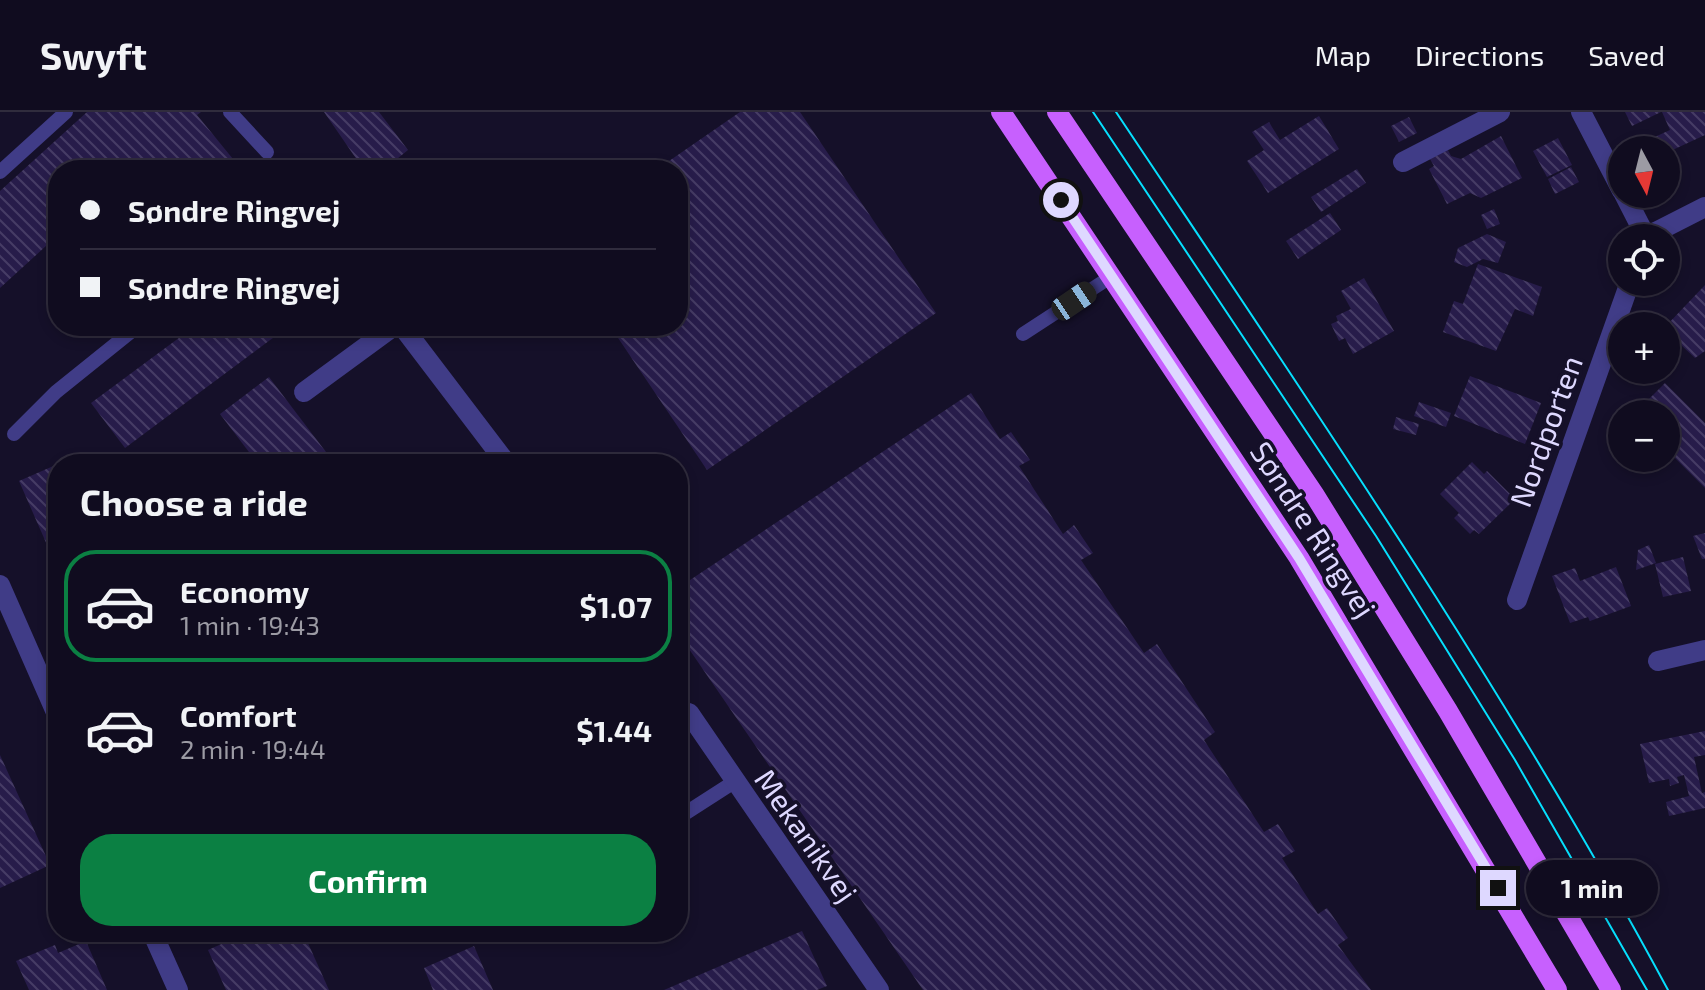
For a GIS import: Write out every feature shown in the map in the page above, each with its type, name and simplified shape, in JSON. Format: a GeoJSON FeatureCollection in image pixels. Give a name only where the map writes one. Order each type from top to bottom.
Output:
{"type":"FeatureCollection","features":[{"type":"Feature","properties":{"kind":"main road","name":"Søndre Ringvej"},"geometry":{"type":"LineString","coordinates":[[1001,112],[1299,558],[1557,990]]}},
{"type":"Feature","properties":{"kind":"main road","name":"Søndre Ringvej"},"geometry":{"type":"LineString","coordinates":[[1057,112],[1314,494],[1448,711],[1611,990]]}},
{"type":"Feature","properties":{"kind":"street"},"geometry":{"type":"LineString","coordinates":[[1403,162],[1500,112]]}},
{"type":"Feature","properties":{"kind":"street"},"geometry":{"type":"LineString","coordinates":[[1581,112],[1608,163]]}},
{"type":"Feature","properties":{"kind":"street"},"geometry":{"type":"LineString","coordinates":[[1671,224],[1705,207]]}},
{"type":"Feature","properties":{"kind":"street","name":"Nordporten"},"geometry":{"type":"LineString","coordinates":[[1517,600],[1625,296]]}},
{"type":"Feature","properties":{"kind":"street"},"geometry":{"type":"LineString","coordinates":[[304,392],[380,336]]}},
{"type":"Feature","properties":{"kind":"street"},"geometry":{"type":"LineString","coordinates":[[410,336],[499,454]]}},
{"type":"Feature","properties":{"kind":"street"},"geometry":{"type":"LineString","coordinates":[[0,585],[48,694]]}},
{"type":"Feature","properties":{"kind":"street"},"geometry":{"type":"LineString","coordinates":[[1658,661],[1705,650]]}},
{"type":"Feature","properties":{"kind":"street","name":"Mekanikvej"},"geometry":{"type":"LineString","coordinates":[[689,713],[879,990]]}},
{"type":"Feature","properties":{"kind":"street"},"geometry":{"type":"LineString","coordinates":[[156,942],[178,990]]}},
{"type":"Feature","properties":{"kind":"lane"},"geometry":{"type":"LineString","coordinates":[[0,172],[66,112]]}},
{"type":"Feature","properties":{"kind":"lane"},"geometry":{"type":"LineString","coordinates":[[230,112],[267,152]]}},
{"type":"Feature","properties":{"kind":"lane"},"geometry":{"type":"LineString","coordinates":[[1023,334],[1112,276]]}},
{"type":"Feature","properties":{"kind":"lane"},"geometry":{"type":"LineString","coordinates":[[14,434],[56,392],[126,336]]}},
{"type":"Feature","properties":{"kind":"lane"},"geometry":{"type":"LineString","coordinates":[[688,812],[734,782]]}},
{"type":"Feature","properties":{"kind":"building"},"geometry":{"type":"Polygon","coordinates":[[[87,112],[201,112],[197,115],[234,160],[48,160],[48,244],[0,288],[0,191],[87,112]]]}},
{"type":"Feature","properties":{"kind":"building"},"geometry":{"type":"Polygon","coordinates":[[[324,112],[379,112],[408,150],[396,160],[357,160],[324,112]]]}},
{"type":"Feature","properties":{"kind":"building"},"geometry":{"type":"Polygon","coordinates":[[[740,112],[800,112],[936,313],[707,470],[617,336],[688,336],[688,160],[670,160],[740,112]]]}},
{"type":"Feature","properties":{"kind":"building"},"geometry":{"type":"Polygon","coordinates":[[[1625,112],[1661,112],[1632,126],[1625,112]]]}},
{"type":"Feature","properties":{"kind":"building"},"geometry":{"type":"Polygon","coordinates":[[[1662,112],[1705,112],[1705,135],[1680,147],[1680,136],[1657,136],[1670,130],[1662,112]]]}},
{"type":"Feature","properties":{"kind":"building"},"geometry":{"type":"Polygon","coordinates":[[[1319,116],[1339,149],[1268,193],[1247,161],[1264,150],[1252,132],[1269,122],[1280,140],[1319,116]]]}},
{"type":"Feature","properties":{"kind":"building"},"geometry":{"type":"Polygon","coordinates":[[[1409,117],[1417,133],[1399,142],[1391,126],[1409,117]]]}},
{"type":"Feature","properties":{"kind":"building"},"geometry":{"type":"Polygon","coordinates":[[[1501,136],[1522,178],[1481,198],[1470,193],[1447,204],[1429,169],[1434,166],[1430,159],[1448,150],[1451,156],[1461,159],[1501,136]]]}},
{"type":"Feature","properties":{"kind":"building"},"geometry":{"type":"Polygon","coordinates":[[[1558,138],[1572,165],[1547,177],[1533,151],[1558,138]]]}},
{"type":"Feature","properties":{"kind":"building"},"geometry":{"type":"Polygon","coordinates":[[[1571,167],[1579,182],[1555,194],[1548,179],[1571,167]]]}},
{"type":"Feature","properties":{"kind":"building"},"geometry":{"type":"Polygon","coordinates":[[[1357,169],[1366,183],[1321,212],[1311,197],[1357,169]]]}},
{"type":"Feature","properties":{"kind":"building"},"geometry":{"type":"Polygon","coordinates":[[[1494,209],[1500,224],[1487,229],[1481,215],[1494,209]]]}},
{"type":"Feature","properties":{"kind":"building"},"geometry":{"type":"Polygon","coordinates":[[[1330,213],[1341,230],[1298,259],[1286,241],[1330,213]]]}},
{"type":"Feature","properties":{"kind":"building"},"geometry":{"type":"Polygon","coordinates":[[[1487,234],[1506,242],[1498,263],[1483,259],[1467,267],[1454,262],[1458,248],[1487,234]]]}},
{"type":"Feature","properties":{"kind":"building"},"geometry":{"type":"Polygon","coordinates":[[[1478,264],[1542,287],[1533,316],[1515,309],[1496,351],[1443,332],[1454,301],[1463,304],[1478,264]]]}},
{"type":"Feature","properties":{"kind":"building"},"geometry":{"type":"Polygon","coordinates":[[[1364,278],[1394,331],[1353,354],[1345,338],[1339,341],[1331,324],[1338,321],[1336,316],[1351,309],[1341,291],[1364,278]]]}},
{"type":"Feature","properties":{"kind":"building"},"geometry":{"type":"Polygon","coordinates":[[[1705,285],[1705,351],[1695,358],[1680,344],[1679,312],[1705,285]]]}},
{"type":"Feature","properties":{"kind":"building"},"geometry":{"type":"Polygon","coordinates":[[[181,336],[276,336],[125,448],[91,403],[181,336]]]}},
{"type":"Feature","properties":{"kind":"building"},"geometry":{"type":"Polygon","coordinates":[[[1470,376],[1541,403],[1525,444],[1454,416],[1470,376]]]}},
{"type":"Feature","properties":{"kind":"building"},"geometry":{"type":"Polygon","coordinates":[[[269,377],[327,454],[250,454],[220,414],[269,377]]]}},
{"type":"Feature","properties":{"kind":"building"},"geometry":{"type":"Polygon","coordinates":[[[1666,384],[1705,423],[1705,488],[1680,463],[1680,400],[1648,400],[1666,384]]]}},
{"type":"Feature","properties":{"kind":"building"},"geometry":{"type":"Polygon","coordinates":[[[971,393],[1000,439],[1011,432],[1030,460],[1019,466],[1063,534],[1074,525],[1093,553],[1081,560],[1144,653],[1157,644],[1215,732],[1204,740],[1264,832],[1278,824],[1295,851],[1282,858],[1318,914],[1327,908],[1348,938],[1338,945],[1371,990],[923,990],[688,648],[688,581],[971,393]]]}},
{"type":"Feature","properties":{"kind":"building"},"geometry":{"type":"Polygon","coordinates":[[[1419,402],[1451,413],[1446,427],[1414,416],[1419,402]]]}},
{"type":"Feature","properties":{"kind":"building"},"geometry":{"type":"Polygon","coordinates":[[[1396,417],[1419,424],[1416,435],[1393,429],[1396,417]]]}},
{"type":"Feature","properties":{"kind":"building"},"geometry":{"type":"Polygon","coordinates":[[[1472,462],[1484,474],[1487,471],[1515,499],[1479,534],[1474,530],[1470,534],[1454,518],[1459,513],[1440,494],[1472,462]]]}},
{"type":"Feature","properties":{"kind":"building"},"geometry":{"type":"Polygon","coordinates":[[[48,468],[48,547],[19,481],[48,468]]]}},
{"type":"Feature","properties":{"kind":"building"},"geometry":{"type":"Polygon","coordinates":[[[1705,533],[1705,559],[1702,559],[1693,536],[1705,533]]]}},
{"type":"Feature","properties":{"kind":"building"},"geometry":{"type":"Polygon","coordinates":[[[1649,545],[1656,563],[1636,570],[1638,550],[1649,545]]]}},
{"type":"Feature","properties":{"kind":"building"},"geometry":{"type":"Polygon","coordinates":[[[1683,557],[1691,591],[1663,597],[1655,564],[1683,557]]]}},
{"type":"Feature","properties":{"kind":"building"},"geometry":{"type":"Polygon","coordinates":[[[1616,567],[1631,606],[1590,621],[1588,617],[1570,623],[1552,576],[1575,568],[1580,581],[1616,567]]]}},
{"type":"Feature","properties":{"kind":"building"},"geometry":{"type":"Polygon","coordinates":[[[1705,731],[1705,755],[1694,757],[1702,793],[1705,792],[1705,808],[1669,816],[1666,802],[1689,796],[1684,775],[1677,777],[1679,783],[1670,786],[1669,779],[1649,783],[1640,744],[1705,731]]]}},
{"type":"Feature","properties":{"kind":"building"},"geometry":{"type":"Polygon","coordinates":[[[0,755],[48,866],[0,888],[0,755]]]}},
{"type":"Feature","properties":{"kind":"building"},"geometry":{"type":"Polygon","coordinates":[[[802,931],[827,986],[817,990],[664,990],[802,931]]]}},
{"type":"Feature","properties":{"kind":"building"},"geometry":{"type":"Polygon","coordinates":[[[86,942],[107,990],[29,990],[16,961],[55,945],[58,953],[86,942]]]}},
{"type":"Feature","properties":{"kind":"building"},"geometry":{"type":"Polygon","coordinates":[[[226,942],[307,942],[329,990],[226,990],[208,950],[226,942]]]}},
{"type":"Feature","properties":{"kind":"building"},"geometry":{"type":"Polygon","coordinates":[[[474,946],[493,990],[433,990],[424,968],[474,946]]]}},
{"type":"Feature","properties":{"kind":"tram line"},"geometry":{"type":"LineString","coordinates":[[1093,112],[1376,536],[1515,760],[1647,990]]}},
{"type":"Feature","properties":{"kind":"tram line"},"geometry":{"type":"LineString","coordinates":[[1116,112],[1332,436],[1472,654],[1540,765],[1668,990]]}},
{"type":"Feature","properties":{"kind":"route"},"geometry":{"type":"LineString","coordinates":[[1061,200],[1299,558],[1498,888]]}}]}
